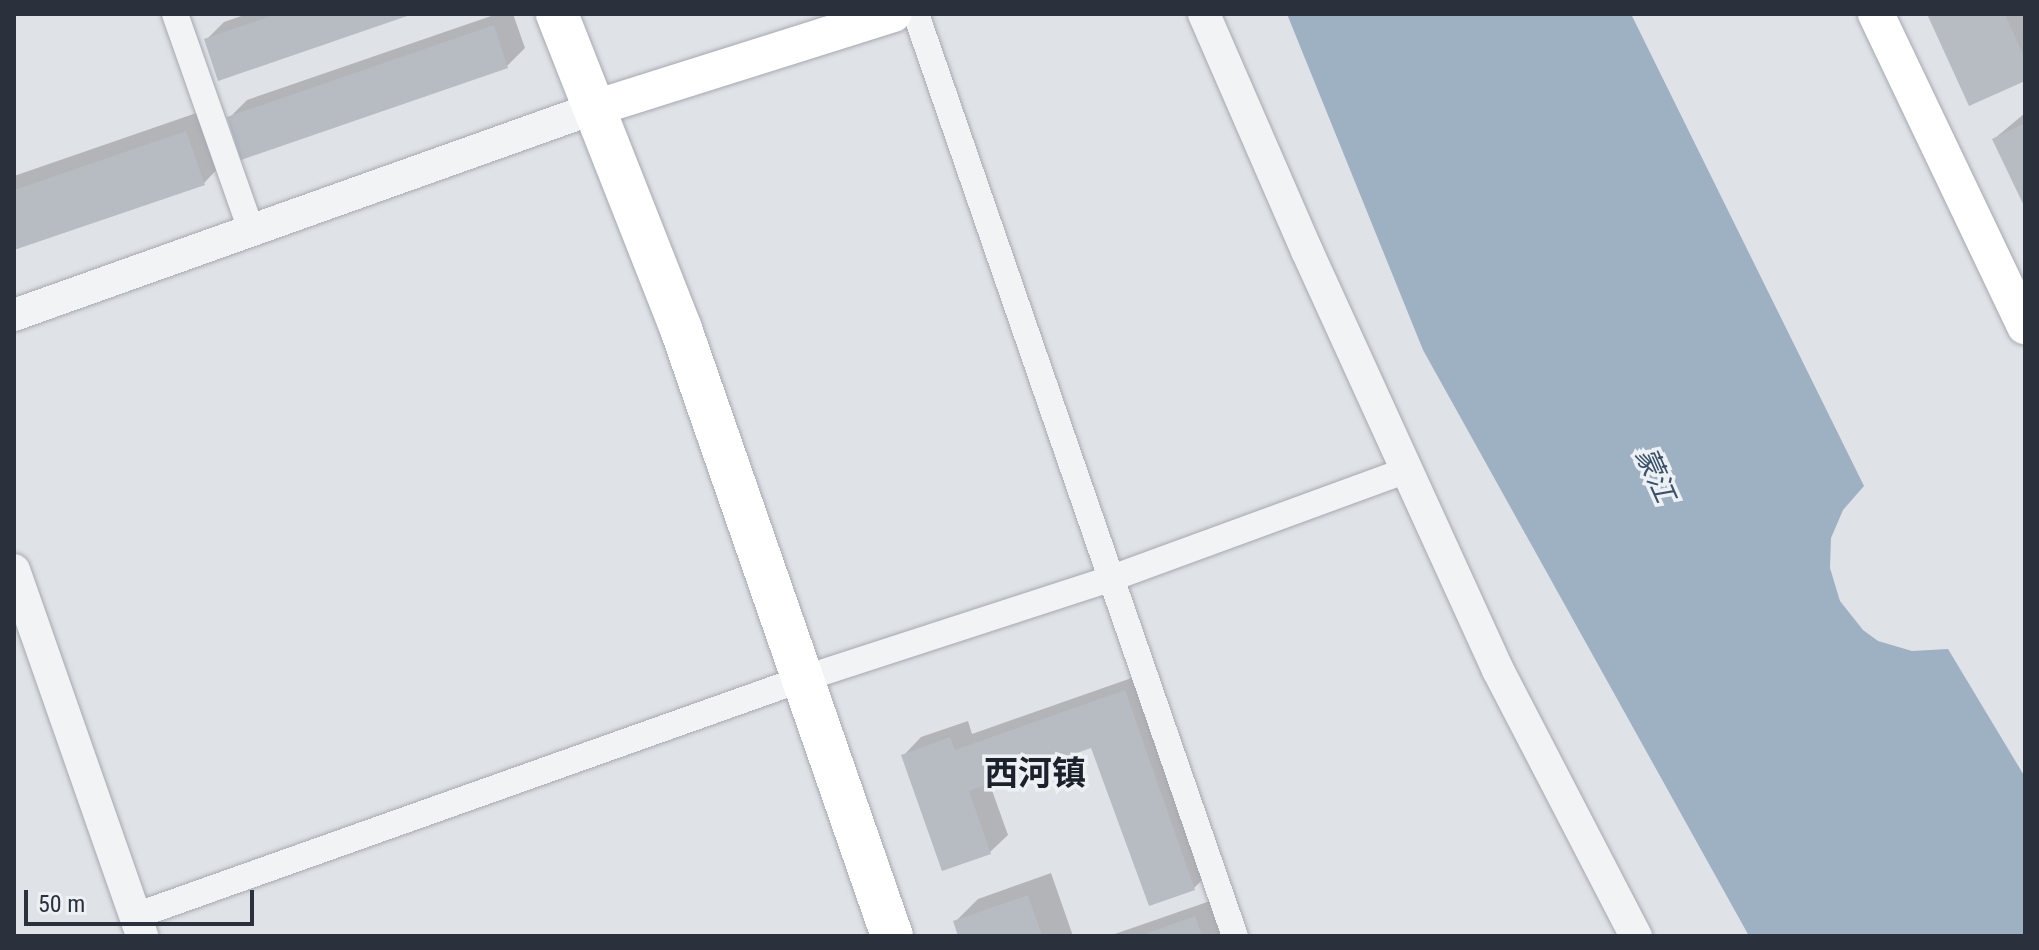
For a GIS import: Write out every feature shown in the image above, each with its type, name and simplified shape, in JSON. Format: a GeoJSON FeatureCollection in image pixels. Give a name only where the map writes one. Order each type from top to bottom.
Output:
{"type":"FeatureCollection","features":[{"type":"Feature","properties":{"kind":"highway"},"geometry":{"type":"LineString","coordinates":[[557,14],[681,329],[892,936]]}},
{"type":"Feature","properties":{"kind":"main road"},"geometry":{"type":"LineString","coordinates":[[595,108],[894,14]]}},
{"type":"Feature","properties":{"kind":"main road"},"geometry":{"type":"LineString","coordinates":[[1876,14],[2025,326]]}},
{"type":"Feature","properties":{"kind":"street"},"geometry":{"type":"LineString","coordinates":[[175,14],[251,230]]}},
{"type":"Feature","properties":{"kind":"street"},"geometry":{"type":"LineString","coordinates":[[916,14],[1235,936]]}},
{"type":"Feature","properties":{"kind":"street"},"geometry":{"type":"LineString","coordinates":[[1204,14],[1498,670],[1636,936]]}},
{"type":"Feature","properties":{"kind":"street"},"geometry":{"type":"LineString","coordinates":[[14,315],[595,108]]}},
{"type":"Feature","properties":{"kind":"street"},"geometry":{"type":"LineString","coordinates":[[14,570],[138,926],[802,679],[1112,578],[1407,470]]}},
{"type":"Feature","properties":{"kind":"water","name":"蒙江"},"geometry":{"type":"Polygon","coordinates":[[[1287,14],[1631,14],[1864,486],[1843,510],[1831,538],[1830,568],[1840,601],[1863,630],[1878,641],[1912,651],[1948,649],[2025,777],[2025,936],[1749,936],[1423,350],[1287,14]]]}},
{"type":"Feature","properties":{"kind":"building"},"geometry":{"type":"Polygon","coordinates":[[[276,14],[413,14],[218,81],[204,39],[276,14]]]}},
{"type":"Feature","properties":{"kind":"building"},"geometry":{"type":"Polygon","coordinates":[[[1927,14],[2005,14],[2025,59],[2025,81],[1969,106],[1927,14]]]}},
{"type":"Feature","properties":{"kind":"building"},"geometry":{"type":"Polygon","coordinates":[[[494,25],[508,68],[241,160],[227,117],[494,25]]]}},
{"type":"Feature","properties":{"kind":"building"},"geometry":{"type":"Polygon","coordinates":[[[2025,123],[2025,208],[1992,139],[2025,123]]]}},
{"type":"Feature","properties":{"kind":"building"},"geometry":{"type":"Polygon","coordinates":[[[186,131],[205,185],[14,250],[14,190],[186,131]]]}},
{"type":"Feature","properties":{"kind":"building"},"geometry":{"type":"Polygon","coordinates":[[[1125,690],[1195,890],[1149,906],[1091,748],[969,791],[991,854],[942,871],[901,755],[950,737],[955,750],[1125,690]]]}},
{"type":"Feature","properties":{"kind":"building"},"geometry":{"type":"Polygon","coordinates":[[[1028,895],[1042,936],[958,936],[953,921],[1028,895]]]}},
{"type":"Feature","properties":{"kind":"building"},"geometry":{"type":"Polygon","coordinates":[[[1195,916],[1202,936],[1140,936],[1195,916]]]}},
{"type":"Feature","properties":{"kind":"district","name":"西河镇"},"geometry":{"type":"Point","coordinates":[1035,774]}}]}
